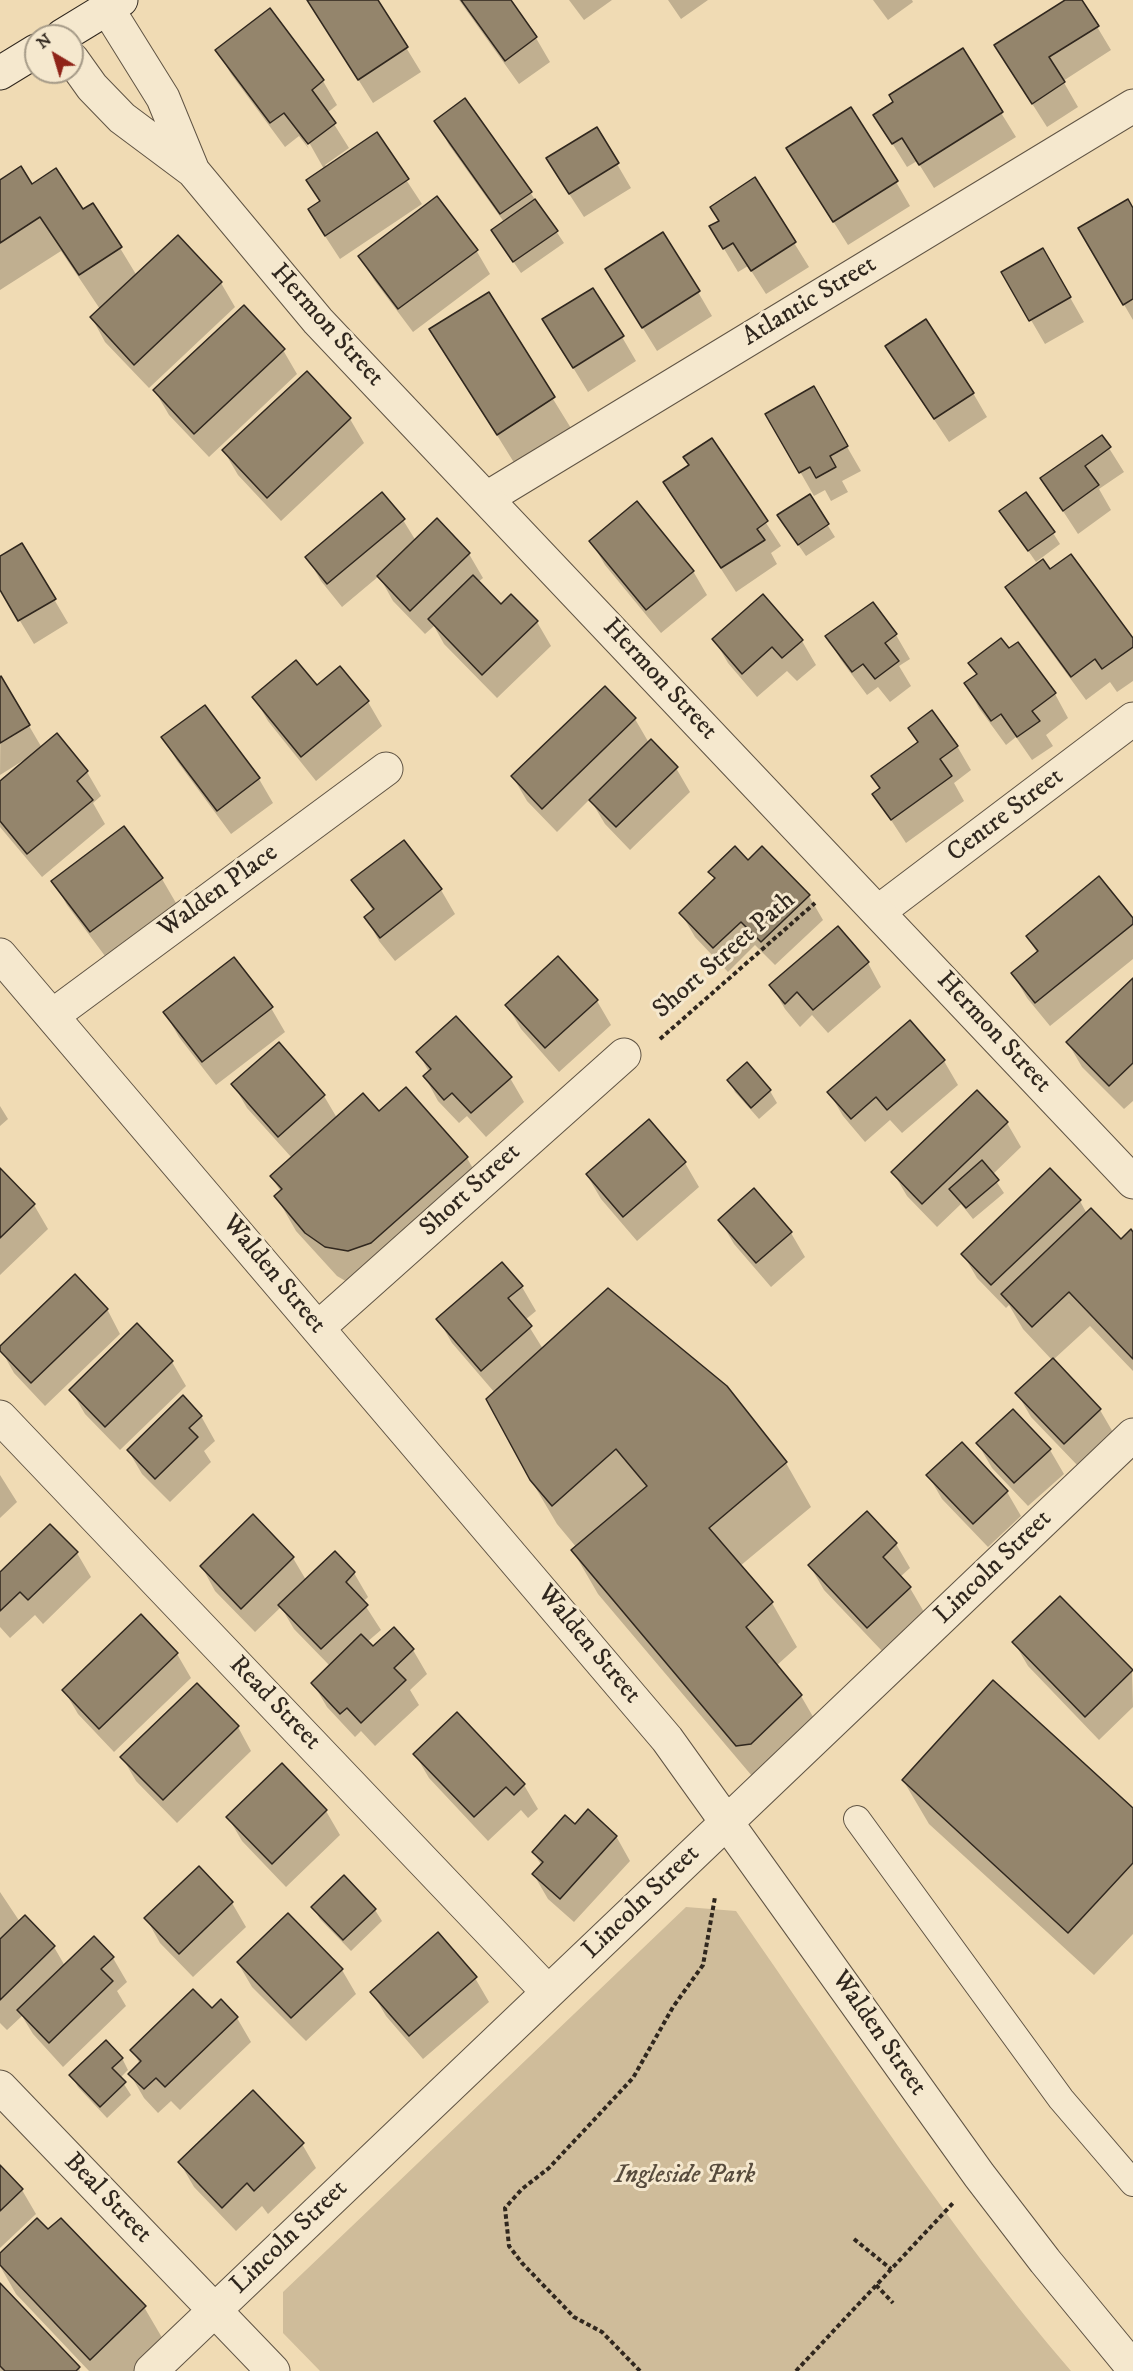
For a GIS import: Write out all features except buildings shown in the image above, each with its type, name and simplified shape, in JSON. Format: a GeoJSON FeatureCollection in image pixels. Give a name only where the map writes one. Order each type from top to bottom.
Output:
{"type":"FeatureCollection","features":[{"type":"Feature","properties":{"kind":"street"},"geometry":{"type":"LineString","coordinates":[[82,24],[114,4]]}},
{"type":"Feature","properties":{"kind":"street","name":"Hermon Street"},"geometry":{"type":"LineString","coordinates":[[114,4],[164,98],[194,171]]}},
{"type":"Feature","properties":{"kind":"street"},"geometry":{"type":"LineString","coordinates":[[0,73],[24,58]]}},
{"type":"Feature","properties":{"kind":"street","name":"Hermon Street"},"geometry":{"type":"LineString","coordinates":[[84,76],[122,118],[194,171],[318,321],[1133,1182]]}},
{"type":"Feature","properties":{"kind":"street","name":"Atlantic Street"},"geometry":{"type":"LineString","coordinates":[[487,498],[1133,106]]}},
{"type":"Feature","properties":{"kind":"street","name":"Centre Street"},"geometry":{"type":"LineString","coordinates":[[878,912],[1133,719]]}},
{"type":"Feature","properties":{"kind":"street","name":"Walden Place"},"geometry":{"type":"LineString","coordinates":[[52,1016],[386,769]]}},
{"type":"Feature","properties":{"kind":"street","name":"Walden Street"},"geometry":{"type":"LineString","coordinates":[[0,955],[638,1703],[728,1821],[979,2175],[1045,2261],[1133,2368]]}},
{"type":"Feature","properties":{"kind":"street","name":"Short Street"},"geometry":{"type":"LineString","coordinates":[[318,1328],[624,1055]]}},
{"type":"Feature","properties":{"kind":"street","name":"Read Street"},"geometry":{"type":"LineString","coordinates":[[0,1417],[548,1992]]}},
{"type":"Feature","properties":{"kind":"street","name":"Lincoln Street"},"geometry":{"type":"LineString","coordinates":[[150,2371],[1133,1435]]}},
{"type":"Feature","properties":{"kind":"street","name":"Beal Street"},"geometry":{"type":"LineString","coordinates":[[0,2087],[273,2371]]}},
{"type":"Feature","properties":{"kind":"lane"},"geometry":{"type":"LineString","coordinates":[[857,1819],[1060,2099],[1133,2183]]}},
{"type":"Feature","properties":{"kind":"path","name":"Short Street Path"},"geometry":{"type":"LineString","coordinates":[[624,1055],[653,1044],[674,1029],[845,877]]}},
{"type":"Feature","properties":{"kind":"path"},"geometry":{"type":"LineString","coordinates":[[640,2371],[602,2332],[574,2317],[522,2263],[508,2246],[505,2208],[522,2189],[549,2168],[633,2078],[673,2007],[703,1965],[715,1897]]}},
{"type":"Feature","properties":{"kind":"path"},"geometry":{"type":"LineString","coordinates":[[796,2371],[979,2175]]}},
{"type":"Feature","properties":{"kind":"path"},"geometry":{"type":"LineString","coordinates":[[854,2239],[891,2269]]}},
{"type":"Feature","properties":{"kind":"path"},"geometry":{"type":"LineString","coordinates":[[876,2285],[893,2303]]}},
{"type":"Feature","properties":{"kind":"green space","name":"Ingleside Park"},"geometry":{"type":"Polygon","coordinates":[[[686,1907],[736,1911],[939,2203],[1025,2316],[1071,2371],[320,2371],[283,2333],[283,2292],[686,1907]]]}}]}
